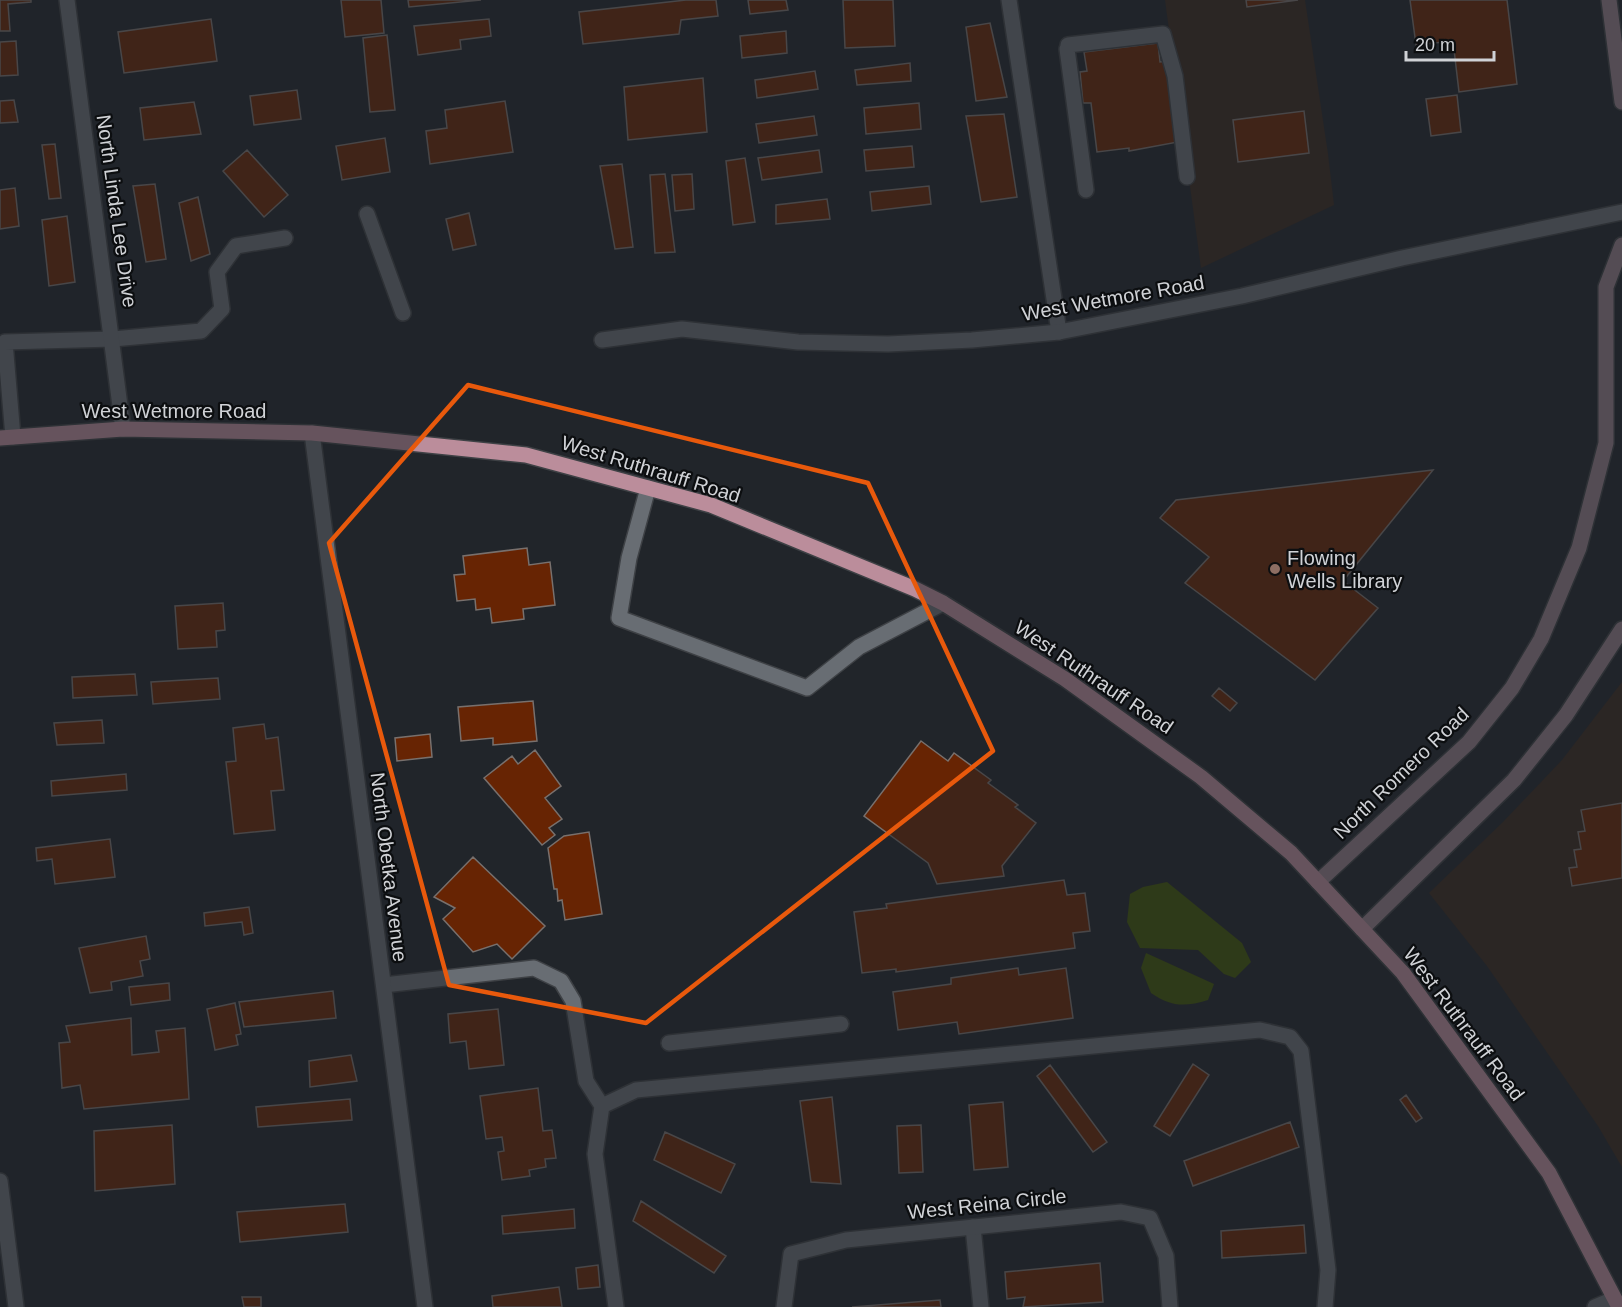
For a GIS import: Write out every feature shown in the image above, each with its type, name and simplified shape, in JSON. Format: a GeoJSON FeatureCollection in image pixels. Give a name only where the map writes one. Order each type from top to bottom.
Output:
{"type":"FeatureCollection","features":[{"type":"Feature","properties":{"kind":"main road","name":"West Wetmore Road"},"geometry":{"type":"LineString","coordinates":[[6,438],[123,429],[312,433]]}},
{"type":"Feature","properties":{"kind":"main road","name":"West Ruthrauff Road"},"geometry":{"type":"LineString","coordinates":[[312,433],[526,454],[711,506],[915,589],[943,603],[1065,679],[1201,777],[1286,848],[1403,973],[1549,1173],[1616,1303]]}},
{"type":"Feature","properties":{"kind":"street","name":"North Linda Lee Drive"},"geometry":{"type":"LineString","coordinates":[[67,0],[123,429]]}},
{"type":"Feature","properties":{"kind":"street"},"geometry":{"type":"LineString","coordinates":[[1009,0],[1059,332]]}},
{"type":"Feature","properties":{"kind":"street"},"geometry":{"type":"LineString","coordinates":[[1609,0],[1622,102]]}},
{"type":"Feature","properties":{"kind":"street"},"geometry":{"type":"LineString","coordinates":[[1086,190],[1068,47],[1163,34],[1175,76],[1187,177]]}},
{"type":"Feature","properties":{"kind":"street","name":"West Wetmore Road"},"geometry":{"type":"LineString","coordinates":[[602,340],[682,329],[798,342],[888,344],[972,340],[1059,332],[1242,296],[1420,254],[1622,212]]}},
{"type":"Feature","properties":{"kind":"street"},"geometry":{"type":"LineString","coordinates":[[367,214],[403,313]]}},
{"type":"Feature","properties":{"kind":"street"},"geometry":{"type":"LineString","coordinates":[[6,438],[3,343],[113,339],[201,331],[222,309],[217,272],[236,246],[285,238]]}},
{"type":"Feature","properties":{"kind":"street","name":"North Romero Road"},"geometry":{"type":"LineString","coordinates":[[1318,882],[1469,742],[1512,688],[1541,639],[1579,548],[1606,443],[1606,287],[1622,245]]}},
{"type":"Feature","properties":{"kind":"street","name":"North Obetka Avenue"},"geometry":{"type":"LineString","coordinates":[[312,433],[425,1307]]}},
{"type":"Feature","properties":{"kind":"street"},"geometry":{"type":"LineString","coordinates":[[648,488],[629,558],[619,618],[807,688],[859,647],[943,603]]}},
{"type":"Feature","properties":{"kind":"street"},"geometry":{"type":"LineString","coordinates":[[1362,929],[1514,780],[1566,715],[1621,634]]}},
{"type":"Feature","properties":{"kind":"street"},"geometry":{"type":"LineString","coordinates":[[384,985],[534,968],[561,981],[573,1001],[586,1081],[602,1106],[596,1154],[616,1307]]}},
{"type":"Feature","properties":{"kind":"street"},"geometry":{"type":"LineString","coordinates":[[669,1043],[841,1024]]}},
{"type":"Feature","properties":{"kind":"street"},"geometry":{"type":"LineString","coordinates":[[602,1106],[636,1090],[1260,1030],[1290,1037],[1302,1051],[1328,1270],[1325,1307]]}},
{"type":"Feature","properties":{"kind":"street"},"geometry":{"type":"LineString","coordinates":[[0,1181],[16,1307]]}},
{"type":"Feature","properties":{"kind":"street","name":"West Reina Circle"},"geometry":{"type":"LineString","coordinates":[[784,1307],[791,1254],[846,1240],[1121,1212],[1150,1218],[1166,1256],[1170,1307]]}},
{"type":"Feature","properties":{"kind":"street"},"geometry":{"type":"LineString","coordinates":[[973,1227],[981,1307]]}},
{"type":"Feature","properties":{"kind":"street"},"geometry":{"type":"LineString","coordinates":[[1595,1307],[1616,1303]]}},
{"type":"Feature","properties":{"kind":"highlighted area"},"geometry":{"type":"Polygon","coordinates":[[[468,385],[868,483],[993,751],[646,1023],[449,985],[329,543],[468,385]]]}},
{"type":"Feature","properties":{"kind":"shaded area"},"geometry":{"type":"Polygon","coordinates":[[[1165,0],[1305,0],[1328,154],[1334,205],[1201,268],[1165,0]]]}},
{"type":"Feature","properties":{"kind":"shaded area"},"geometry":{"type":"Polygon","coordinates":[[[1622,682],[1622,1167],[1598,1126],[1487,966],[1429,893],[1503,822],[1562,760],[1622,682]]]}},
{"type":"Feature","properties":{"kind":"green space"},"geometry":{"type":"Polygon","coordinates":[[[1167,882],[1242,943],[1251,962],[1235,978],[1224,974],[1198,950],[1140,948],[1127,922],[1130,894],[1143,887],[1167,882]]]}},
{"type":"Feature","properties":{"kind":"green space"},"geometry":{"type":"Polygon","coordinates":[[[1146,953],[1214,984],[1208,1000],[1192,1004],[1178,1004],[1165,1001],[1151,993],[1141,968],[1146,953]]]}},
{"type":"Feature","properties":{"kind":"building"},"geometry":{"type":"Polygon","coordinates":[[[0,0],[31,0],[31,2],[8,4],[10,31],[0,31],[0,0]]]}},
{"type":"Feature","properties":{"kind":"building"},"geometry":{"type":"Polygon","coordinates":[[[341,0],[381,0],[384,33],[345,37],[341,0]]]}},
{"type":"Feature","properties":{"kind":"building"},"geometry":{"type":"Polygon","coordinates":[[[408,0],[481,0],[409,7],[408,0]]]}},
{"type":"Feature","properties":{"kind":"building"},"geometry":{"type":"Polygon","coordinates":[[[686,0],[716,0],[718,16],[681,20],[679,34],[583,44],[579,12],[686,0]]]}},
{"type":"Feature","properties":{"kind":"building"},"geometry":{"type":"Polygon","coordinates":[[[748,0],[786,0],[788,10],[750,14],[748,0]]]}},
{"type":"Feature","properties":{"kind":"building"},"geometry":{"type":"Polygon","coordinates":[[[843,0],[893,0],[895,46],[845,48],[843,0]]]}},
{"type":"Feature","properties":{"kind":"building"},"geometry":{"type":"Polygon","coordinates":[[[1246,0],[1298,0],[1247,7],[1246,0]]]}},
{"type":"Feature","properties":{"kind":"building"},"geometry":{"type":"Polygon","coordinates":[[[1410,0],[1507,0],[1517,84],[1459,92],[1453,41],[1416,45],[1410,0]]]}},
{"type":"Feature","properties":{"kind":"building"},"geometry":{"type":"Polygon","coordinates":[[[211,19],[217,61],[124,73],[118,32],[211,19]]]}},
{"type":"Feature","properties":{"kind":"building"},"geometry":{"type":"Polygon","coordinates":[[[489,19],[491,36],[460,40],[461,49],[418,55],[414,26],[489,19]]]}},
{"type":"Feature","properties":{"kind":"building"},"geometry":{"type":"Polygon","coordinates":[[[990,23],[1007,97],[976,101],[966,27],[990,23]]]}},
{"type":"Feature","properties":{"kind":"building"},"geometry":{"type":"Polygon","coordinates":[[[786,31],[787,53],[742,58],[740,36],[786,31]]]}},
{"type":"Feature","properties":{"kind":"building"},"geometry":{"type":"Polygon","coordinates":[[[387,35],[395,110],[370,112],[363,38],[387,35]]]}},
{"type":"Feature","properties":{"kind":"building"},"geometry":{"type":"Polygon","coordinates":[[[16,41],[18,75],[0,76],[0,42],[16,41]]]}},
{"type":"Feature","properties":{"kind":"building"},"geometry":{"type":"Polygon","coordinates":[[[1158,43],[1160,62],[1169,61],[1178,142],[1129,151],[1129,148],[1097,152],[1091,103],[1083,103],[1080,72],[1087,71],[1084,52],[1158,43]]]}},
{"type":"Feature","properties":{"kind":"building"},"geometry":{"type":"Polygon","coordinates":[[[910,63],[911,81],[857,85],[855,70],[910,63]]]}},
{"type":"Feature","properties":{"kind":"building"},"geometry":{"type":"Polygon","coordinates":[[[815,71],[818,89],[757,98],[755,80],[815,71]]]}},
{"type":"Feature","properties":{"kind":"building"},"geometry":{"type":"Polygon","coordinates":[[[703,78],[707,132],[628,140],[624,87],[703,78]]]}},
{"type":"Feature","properties":{"kind":"building"},"geometry":{"type":"Polygon","coordinates":[[[297,90],[301,119],[254,125],[250,96],[297,90]]]}},
{"type":"Feature","properties":{"kind":"building"},"geometry":{"type":"Polygon","coordinates":[[[1457,95],[1461,132],[1431,136],[1426,99],[1457,95]]]}},
{"type":"Feature","properties":{"kind":"building"},"geometry":{"type":"Polygon","coordinates":[[[14,100],[18,122],[0,123],[0,101],[14,100]]]}},
{"type":"Feature","properties":{"kind":"building"},"geometry":{"type":"Polygon","coordinates":[[[505,101],[513,152],[430,164],[426,131],[447,128],[445,110],[505,101]]]}},
{"type":"Feature","properties":{"kind":"building"},"geometry":{"type":"Polygon","coordinates":[[[194,102],[201,134],[144,140],[140,108],[194,102]]]}},
{"type":"Feature","properties":{"kind":"building"},"geometry":{"type":"Polygon","coordinates":[[[919,103],[921,129],[866,134],[864,108],[919,103]]]}},
{"type":"Feature","properties":{"kind":"building"},"geometry":{"type":"Polygon","coordinates":[[[1304,111],[1309,153],[1238,162],[1233,120],[1304,111]]]}},
{"type":"Feature","properties":{"kind":"building"},"geometry":{"type":"Polygon","coordinates":[[[1004,114],[1017,197],[981,202],[966,116],[1004,114]]]}},
{"type":"Feature","properties":{"kind":"building"},"geometry":{"type":"Polygon","coordinates":[[[814,116],[817,135],[759,143],[756,124],[814,116]]]}},
{"type":"Feature","properties":{"kind":"building"},"geometry":{"type":"Polygon","coordinates":[[[385,138],[390,172],[342,180],[336,146],[385,138]]]}},
{"type":"Feature","properties":{"kind":"building"},"geometry":{"type":"Polygon","coordinates":[[[55,144],[61,198],[49,199],[42,145],[55,144]]]}},
{"type":"Feature","properties":{"kind":"building"},"geometry":{"type":"Polygon","coordinates":[[[912,146],[914,167],[866,171],[864,150],[912,146]]]}},
{"type":"Feature","properties":{"kind":"building"},"geometry":{"type":"Polygon","coordinates":[[[247,150],[288,195],[264,217],[223,171],[247,150]]]}},
{"type":"Feature","properties":{"kind":"building"},"geometry":{"type":"Polygon","coordinates":[[[819,150],[822,172],[762,180],[758,158],[819,150]]]}},
{"type":"Feature","properties":{"kind":"building"},"geometry":{"type":"Polygon","coordinates":[[[745,158],[755,222],[733,225],[726,161],[745,158]]]}},
{"type":"Feature","properties":{"kind":"building"},"geometry":{"type":"Polygon","coordinates":[[[622,164],[633,247],[615,249],[600,166],[622,164]]]}},
{"type":"Feature","properties":{"kind":"building"},"geometry":{"type":"Polygon","coordinates":[[[665,174],[675,252],[655,253],[650,175],[665,174]]]}},
{"type":"Feature","properties":{"kind":"building"},"geometry":{"type":"Polygon","coordinates":[[[692,174],[694,209],[675,211],[672,175],[692,174]]]}},
{"type":"Feature","properties":{"kind":"building"},"geometry":{"type":"Polygon","coordinates":[[[155,184],[166,259],[146,262],[133,186],[155,184]]]}},
{"type":"Feature","properties":{"kind":"building"},"geometry":{"type":"Polygon","coordinates":[[[929,186],[931,204],[872,211],[870,192],[929,186]]]}},
{"type":"Feature","properties":{"kind":"building"},"geometry":{"type":"Polygon","coordinates":[[[15,188],[19,226],[0,229],[0,190],[15,188]]]}},
{"type":"Feature","properties":{"kind":"building"},"geometry":{"type":"Polygon","coordinates":[[[198,197],[210,254],[191,261],[179,203],[198,197]]]}},
{"type":"Feature","properties":{"kind":"building"},"geometry":{"type":"Polygon","coordinates":[[[827,199],[830,219],[776,224],[776,205],[827,199]]]}},
{"type":"Feature","properties":{"kind":"building"},"geometry":{"type":"Polygon","coordinates":[[[469,213],[476,245],[453,250],[446,219],[469,213]]]}},
{"type":"Feature","properties":{"kind":"building"},"geometry":{"type":"Polygon","coordinates":[[[67,216],[75,282],[49,286],[42,220],[67,216]]]}},
{"type":"Feature","properties":{"kind":"building","name":"Flowing Wells Library"},"geometry":{"type":"Polygon","coordinates":[[[1433,470],[1343,581],[1378,608],[1315,680],[1185,583],[1209,557],[1160,518],[1176,500],[1433,470]]]}},
{"type":"Feature","properties":{"kind":"building"},"geometry":{"type":"Polygon","coordinates":[[[527,548],[529,565],[550,562],[555,605],[523,609],[524,619],[492,623],[490,608],[476,610],[475,599],[457,601],[454,575],[465,574],[463,556],[527,548]]]}},
{"type":"Feature","properties":{"kind":"building"},"geometry":{"type":"Polygon","coordinates":[[[223,603],[225,630],[216,631],[217,647],[178,649],[175,606],[223,603]]]}},
{"type":"Feature","properties":{"kind":"building"},"geometry":{"type":"Polygon","coordinates":[[[135,674],[137,695],[73,698],[72,677],[135,674]]]}},
{"type":"Feature","properties":{"kind":"building"},"geometry":{"type":"Polygon","coordinates":[[[218,678],[220,699],[153,704],[151,682],[218,678]]]}},
{"type":"Feature","properties":{"kind":"building"},"geometry":{"type":"Polygon","coordinates":[[[1219,688],[1237,703],[1230,711],[1212,696],[1219,688]]]}},
{"type":"Feature","properties":{"kind":"building"},"geometry":{"type":"Polygon","coordinates":[[[533,701],[537,741],[493,745],[493,738],[461,741],[458,707],[533,701]]]}},
{"type":"Feature","properties":{"kind":"building"},"geometry":{"type":"Polygon","coordinates":[[[102,720],[104,743],[57,745],[54,723],[102,720]]]}},
{"type":"Feature","properties":{"kind":"building"},"geometry":{"type":"Polygon","coordinates":[[[264,724],[266,739],[278,737],[284,790],[271,791],[275,830],[234,834],[226,762],[236,761],[233,728],[264,724]]]}},
{"type":"Feature","properties":{"kind":"building"},"geometry":{"type":"Polygon","coordinates":[[[430,734],[432,757],[397,761],[395,738],[430,734]]]}},
{"type":"Feature","properties":{"kind":"building"},"geometry":{"type":"Polygon","coordinates":[[[921,741],[948,761],[954,753],[991,780],[988,783],[1018,805],[1015,807],[1036,823],[1002,866],[1004,876],[937,884],[928,863],[864,816],[921,741]]]}},
{"type":"Feature","properties":{"kind":"building"},"geometry":{"type":"Polygon","coordinates":[[[535,750],[561,786],[545,798],[562,819],[549,828],[555,835],[542,845],[484,778],[512,756],[518,764],[535,750]]]}},
{"type":"Feature","properties":{"kind":"building"},"geometry":{"type":"Polygon","coordinates":[[[126,774],[127,790],[52,796],[51,781],[126,774]]]}},
{"type":"Feature","properties":{"kind":"building"},"geometry":{"type":"Polygon","coordinates":[[[1622,803],[1622,878],[1572,886],[1569,868],[1577,867],[1574,850],[1581,849],[1578,832],[1585,831],[1581,810],[1622,803]]]}},
{"type":"Feature","properties":{"kind":"building"},"geometry":{"type":"Polygon","coordinates":[[[589,832],[602,914],[565,920],[562,900],[558,901],[557,889],[554,889],[548,848],[564,836],[589,832]]]}},
{"type":"Feature","properties":{"kind":"building"},"geometry":{"type":"Polygon","coordinates":[[[110,839],[115,877],[55,884],[52,859],[37,861],[36,848],[110,839]]]}},
{"type":"Feature","properties":{"kind":"building"},"geometry":{"type":"Polygon","coordinates":[[[473,857],[545,926],[512,959],[497,944],[473,952],[443,919],[455,908],[434,897],[473,857]]]}},
{"type":"Feature","properties":{"kind":"building"},"geometry":{"type":"Polygon","coordinates":[[[1064,880],[1067,895],[1085,893],[1090,931],[1073,933],[1075,948],[896,972],[896,969],[862,973],[854,912],[887,908],[886,904],[1064,880]]]}},
{"type":"Feature","properties":{"kind":"building"},"geometry":{"type":"Polygon","coordinates":[[[249,907],[253,933],[244,935],[242,922],[205,926],[204,913],[249,907]]]}},
{"type":"Feature","properties":{"kind":"building"},"geometry":{"type":"Polygon","coordinates":[[[146,936],[150,959],[140,961],[143,976],[111,982],[112,990],[90,993],[79,948],[146,936]]]}},
{"type":"Feature","properties":{"kind":"building"},"geometry":{"type":"Polygon","coordinates":[[[1018,968],[1019,975],[1066,968],[1073,1018],[959,1034],[957,1022],[898,1030],[893,992],[951,984],[951,978],[1018,968]]]}},
{"type":"Feature","properties":{"kind":"building"},"geometry":{"type":"Polygon","coordinates":[[[169,983],[170,1000],[131,1005],[129,987],[169,983]]]}},
{"type":"Feature","properties":{"kind":"building"},"geometry":{"type":"Polygon","coordinates":[[[333,991],[336,1018],[244,1027],[239,1002],[333,991]]]}},
{"type":"Feature","properties":{"kind":"building"},"geometry":{"type":"Polygon","coordinates":[[[235,1003],[241,1034],[236,1035],[238,1045],[215,1050],[207,1009],[235,1003]]]}},
{"type":"Feature","properties":{"kind":"building"},"geometry":{"type":"Polygon","coordinates":[[[498,1009],[504,1065],[469,1069],[466,1041],[450,1043],[448,1014],[498,1009]]]}},
{"type":"Feature","properties":{"kind":"building"},"geometry":{"type":"Polygon","coordinates":[[[131,1018],[132,1055],[159,1052],[156,1031],[185,1028],[189,1099],[84,1109],[80,1085],[62,1088],[59,1043],[70,1042],[66,1026],[131,1018]]]}},
{"type":"Feature","properties":{"kind":"building"},"geometry":{"type":"Polygon","coordinates":[[[351,1055],[357,1081],[310,1087],[309,1061],[351,1055]]]}},
{"type":"Feature","properties":{"kind":"building"},"geometry":{"type":"Polygon","coordinates":[[[1193,1064],[1209,1075],[1170,1136],[1154,1126],[1193,1064]]]}},
{"type":"Feature","properties":{"kind":"building"},"geometry":{"type":"Polygon","coordinates":[[[1050,1065],[1107,1142],[1093,1152],[1037,1076],[1050,1065]]]}},
{"type":"Feature","properties":{"kind":"building"},"geometry":{"type":"Polygon","coordinates":[[[538,1088],[543,1131],[552,1130],[556,1158],[545,1159],[546,1167],[529,1170],[530,1176],[502,1180],[498,1152],[504,1151],[502,1137],[486,1139],[480,1096],[538,1088]]]}},
{"type":"Feature","properties":{"kind":"building"},"geometry":{"type":"Polygon","coordinates":[[[1406,1095],[1422,1118],[1416,1122],[1400,1100],[1406,1095]]]}},
{"type":"Feature","properties":{"kind":"building"},"geometry":{"type":"Polygon","coordinates":[[[832,1097],[841,1184],[811,1182],[800,1101],[832,1097]]]}},
{"type":"Feature","properties":{"kind":"building"},"geometry":{"type":"Polygon","coordinates":[[[350,1099],[352,1120],[258,1127],[256,1107],[350,1099]]]}},
{"type":"Feature","properties":{"kind":"building"},"geometry":{"type":"Polygon","coordinates":[[[1003,1102],[1008,1167],[974,1170],[969,1105],[1003,1102]]]}},
{"type":"Feature","properties":{"kind":"building"},"geometry":{"type":"Polygon","coordinates":[[[1290,1122],[1299,1147],[1193,1186],[1184,1161],[1290,1122]]]}},
{"type":"Feature","properties":{"kind":"building"},"geometry":{"type":"Polygon","coordinates":[[[172,1125],[175,1184],[95,1191],[94,1131],[172,1125]]]}},
{"type":"Feature","properties":{"kind":"building"},"geometry":{"type":"Polygon","coordinates":[[[921,1125],[923,1172],[899,1173],[897,1126],[921,1125]]]}},
{"type":"Feature","properties":{"kind":"building"},"geometry":{"type":"Polygon","coordinates":[[[665,1132],[735,1164],[721,1193],[654,1160],[665,1132]]]}},
{"type":"Feature","properties":{"kind":"building"},"geometry":{"type":"Polygon","coordinates":[[[641,1201],[726,1256],[714,1273],[633,1221],[641,1201]]]}},
{"type":"Feature","properties":{"kind":"building"},"geometry":{"type":"Polygon","coordinates":[[[345,1204],[348,1232],[240,1242],[237,1212],[345,1204]]]}},
{"type":"Feature","properties":{"kind":"building"},"geometry":{"type":"Polygon","coordinates":[[[574,1209],[575,1228],[503,1234],[502,1216],[574,1209]]]}},
{"type":"Feature","properties":{"kind":"building"},"geometry":{"type":"Polygon","coordinates":[[[1304,1225],[1306,1253],[1222,1258],[1221,1231],[1304,1225]]]}},
{"type":"Feature","properties":{"kind":"building"},"geometry":{"type":"Polygon","coordinates":[[[1100,1263],[1103,1302],[1023,1307],[1025,1297],[1007,1299],[1005,1272],[1100,1263]]]}},
{"type":"Feature","properties":{"kind":"building"},"geometry":{"type":"Polygon","coordinates":[[[598,1265],[600,1287],[578,1289],[576,1268],[598,1265]]]}},
{"type":"Feature","properties":{"kind":"building"},"geometry":{"type":"Polygon","coordinates":[[[559,1287],[562,1307],[493,1307],[492,1296],[559,1287]]]}},
{"type":"Feature","properties":{"kind":"building"},"geometry":{"type":"Polygon","coordinates":[[[242,1297],[261,1297],[261,1307],[244,1307],[242,1297]]]}},
{"type":"Feature","properties":{"kind":"building"},"geometry":{"type":"Polygon","coordinates":[[[940,1300],[941,1307],[852,1307],[940,1300]]]}},
{"type":"Feature","properties":{"kind":"place","name":"Flowing Wells Library"},"geometry":{"type":"Point","coordinates":[1275,569]}}]}
